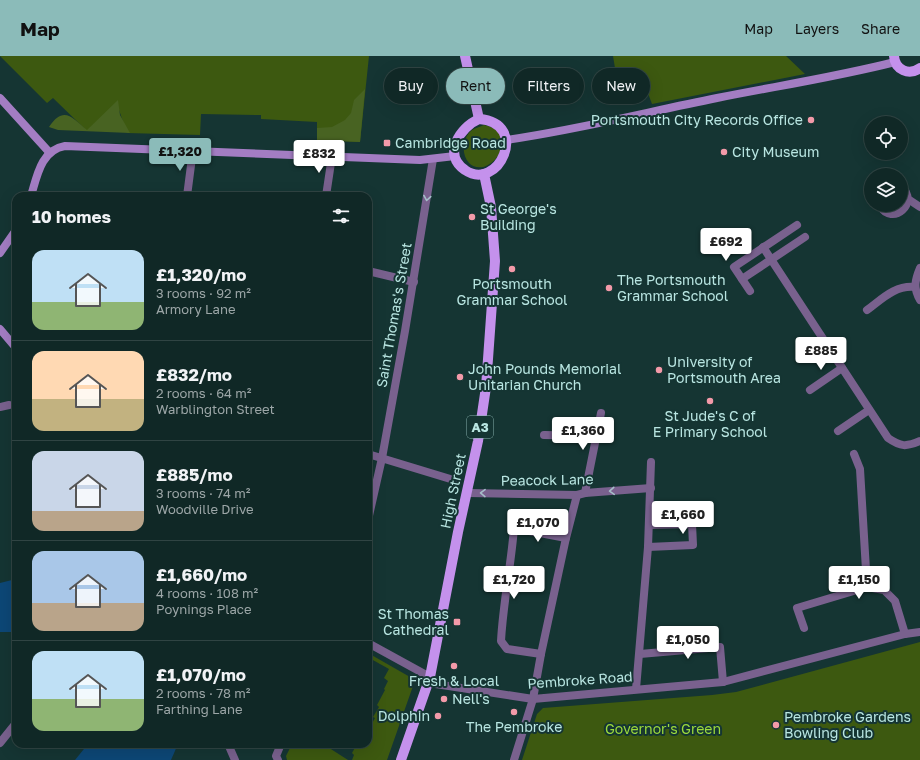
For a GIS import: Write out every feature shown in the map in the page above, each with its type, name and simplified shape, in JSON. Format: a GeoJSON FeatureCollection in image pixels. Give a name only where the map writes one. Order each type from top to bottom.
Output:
{"type":"FeatureCollection","features":[{"type":"Feature","properties":{"kind":"main road"},"geometry":{"type":"LineString","coordinates":[[465,56],[479,119]]}},
{"type":"Feature","properties":{"kind":"main road"},"geometry":{"type":"LineString","coordinates":[[506,140],[556,133],[757,90],[854,72],[895,59],[898,66],[904,71],[919,72]]}},
{"type":"Feature","properties":{"kind":"main road"},"geometry":{"type":"LineString","coordinates":[[0,98],[49,152]]}},
{"type":"Feature","properties":{"kind":"main road"},"geometry":{"type":"LineString","coordinates":[[479,119],[488,120],[501,128],[506,140],[506,147],[501,159],[491,171],[476,175],[463,169],[455,156],[456,141],[460,134],[471,123],[479,119]]}},
{"type":"Feature","properties":{"kind":"main road"},"geometry":{"type":"LineString","coordinates":[[32,192],[40,166],[49,152],[60,147],[68,146],[433,159],[455,156]]}},
{"type":"Feature","properties":{"kind":"main road","name":"High Street"},"geometry":{"type":"LineString","coordinates":[[401,760],[429,680],[458,532],[468,493],[486,387],[495,261],[491,206],[484,174]]}},
{"type":"Feature","properties":{"kind":"main road"},"geometry":{"type":"LineString","coordinates":[[0,253],[12,236]]}},
{"type":"Feature","properties":{"kind":"main road"},"geometry":{"type":"LineString","coordinates":[[0,329],[12,343]]}},
{"type":"Feature","properties":{"kind":"street"},"geometry":{"type":"LineString","coordinates":[[188,192],[193,150]]}},
{"type":"Feature","properties":{"kind":"street"},"geometry":{"type":"LineString","coordinates":[[327,192],[332,156]]}},
{"type":"Feature","properties":{"kind":"street","name":"Saint Thomas's Street"},"geometry":{"type":"LineString","coordinates":[[372,502],[382,458],[414,282],[433,159]]}},
{"type":"Feature","properties":{"kind":"street"},"geometry":{"type":"LineString","coordinates":[[908,199],[920,207]]}},
{"type":"Feature","properties":{"kind":"street"},"geometry":{"type":"LineString","coordinates":[[885,212],[896,214],[899,212]]}},
{"type":"Feature","properties":{"kind":"street"},"geometry":{"type":"LineString","coordinates":[[750,291],[734,267],[797,225]]}},
{"type":"Feature","properties":{"kind":"street"},"geometry":{"type":"LineString","coordinates":[[742,279],[805,237]]}},
{"type":"Feature","properties":{"kind":"street"},"geometry":{"type":"LineString","coordinates":[[763,247],[888,438],[898,445],[909,446],[920,441]]}},
{"type":"Feature","properties":{"kind":"street"},"geometry":{"type":"LineString","coordinates":[[920,268],[915,287],[920,300]]}},
{"type":"Feature","properties":{"kind":"street"},"geometry":{"type":"LineString","coordinates":[[372,272],[414,282]]}},
{"type":"Feature","properties":{"kind":"street"},"geometry":{"type":"LineString","coordinates":[[867,310],[896,289],[908,286],[915,287]]}},
{"type":"Feature","properties":{"kind":"street"},"geometry":{"type":"LineString","coordinates":[[810,390],[842,368]]}},
{"type":"Feature","properties":{"kind":"street"},"geometry":{"type":"LineString","coordinates":[[0,407],[9,405]]}},
{"type":"Feature","properties":{"kind":"street"},"geometry":{"type":"LineString","coordinates":[[838,430],[869,410]]}},
{"type":"Feature","properties":{"kind":"street"},"geometry":{"type":"LineString","coordinates":[[514,760],[533,699],[566,538],[581,494],[601,413]]}},
{"type":"Feature","properties":{"kind":"street"},"geometry":{"type":"LineString","coordinates":[[544,435],[596,436]]}},
{"type":"Feature","properties":{"kind":"street"},"geometry":{"type":"LineString","coordinates":[[854,454],[860,469],[867,588]]}},
{"type":"Feature","properties":{"kind":"street"},"geometry":{"type":"LineString","coordinates":[[372,455],[457,481]]}},
{"type":"Feature","properties":{"kind":"street"},"geometry":{"type":"LineString","coordinates":[[636,689],[648,547],[651,462]]}},
{"type":"Feature","properties":{"kind":"street","name":"Peacock Lane"},"geometry":{"type":"LineString","coordinates":[[468,493],[581,494],[651,488]]}},
{"type":"Feature","properties":{"kind":"street"},"geometry":{"type":"LineString","coordinates":[[648,547],[694,545],[692,524],[649,525]]}},
{"type":"Feature","properties":{"kind":"street"},"geometry":{"type":"LineString","coordinates":[[541,654],[507,649],[500,641],[502,610],[511,561],[514,528],[566,538]]}},
{"type":"Feature","properties":{"kind":"street"},"geometry":{"type":"LineString","coordinates":[[804,628],[797,608],[867,588],[884,590],[895,600],[905,634]]}},
{"type":"Feature","properties":{"kind":"street","name":"Pembroke Road"},"geometry":{"type":"LineString","coordinates":[[372,645],[429,680],[533,699],[722,682],[905,634],[920,632]]}},
{"type":"Feature","properties":{"kind":"street"},"geometry":{"type":"LineString","coordinates":[[640,654],[720,647],[722,682]]}},
{"type":"Feature","properties":{"kind":"street"},"geometry":{"type":"LineString","coordinates":[[0,744],[12,728]]}},
{"type":"Feature","properties":{"kind":"street"},"geometry":{"type":"LineString","coordinates":[[230,748],[235,760]]}},
{"type":"Feature","properties":{"kind":"street"},"geometry":{"type":"LineString","coordinates":[[277,758],[280,748]]}},
{"type":"Feature","properties":{"kind":"green space"},"geometry":{"type":"Polygon","coordinates":[[[0,56],[369,56],[360,142],[317,140],[317,122],[261,119],[261,115],[201,114],[200,135],[127,133],[119,110],[87,131],[53,98],[47,103],[0,56]]]}},
{"type":"Feature","properties":{"kind":"green space"},"geometry":{"type":"Polygon","coordinates":[[[613,56],[786,56],[805,74],[652,104],[650,99],[650,68],[615,68],[613,56]]]}},
{"type":"Feature","properties":{"kind":"green space"},"geometry":{"type":"Polygon","coordinates":[[[365,89],[360,142],[317,140],[317,128],[332,127],[345,120],[351,113],[354,100],[365,89]]]}},
{"type":"Feature","properties":{"kind":"green space"},"geometry":{"type":"Polygon","coordinates":[[[118,100],[120,115],[130,133],[58,130],[49,127],[59,116],[64,115],[72,118],[87,130],[118,100]]]}},
{"type":"Feature","properties":{"kind":"green space"},"geometry":{"type":"Polygon","coordinates":[[[484,125],[496,130],[502,137],[502,146],[499,154],[493,161],[485,166],[477,167],[469,163],[466,159],[464,146],[466,137],[469,133],[473,129],[484,125]]]}},
{"type":"Feature","properties":{"kind":"green space","name":"Governor's Green"},"geometry":{"type":"Polygon","coordinates":[[[920,642],[920,760],[522,760],[537,714],[543,708],[736,692],[920,642]]]}},
{"type":"Feature","properties":{"kind":"green space"},"geometry":{"type":"Polygon","coordinates":[[[372,655],[410,677],[413,686],[387,760],[352,760],[354,755],[352,753],[355,748],[372,748],[372,724],[375,718],[373,717],[379,707],[377,705],[388,681],[384,678],[389,669],[372,660],[372,655]]]}},
{"type":"Feature","properties":{"kind":"green space"},"geometry":{"type":"Polygon","coordinates":[[[290,748],[329,748],[348,760],[287,760],[286,756],[290,748]]]}},
{"type":"Feature","properties":{"kind":"water"},"geometry":{"type":"Polygon","coordinates":[[[12,580],[12,632],[0,632],[0,583],[12,580]]]}},
{"type":"Feature","properties":{"kind":"water"},"geometry":{"type":"Polygon","coordinates":[[[85,748],[176,748],[171,760],[75,760],[85,748]]]}},
{"type":"Feature","properties":{"kind":"place","name":"Portsmouth City Records Office"},"geometry":{"type":"Point","coordinates":[811,120]}},
{"type":"Feature","properties":{"kind":"place","name":"Cambridge Road"},"geometry":{"type":"Point","coordinates":[387,143]}},
{"type":"Feature","properties":{"kind":"place","name":"City Museum"},"geometry":{"type":"Point","coordinates":[724,152]}},
{"type":"Feature","properties":{"kind":"place","name":"St George's Building"},"geometry":{"type":"Point","coordinates":[472,217]}},
{"type":"Feature","properties":{"kind":"place","name":"Portsmouth Grammar School"},"geometry":{"type":"Point","coordinates":[512,269]}},
{"type":"Feature","properties":{"kind":"place","name":"The Portsmouth Grammar School"},"geometry":{"type":"Point","coordinates":[609,288]}},
{"type":"Feature","properties":{"kind":"place","name":"University of Portsmouth Area"},"geometry":{"type":"Point","coordinates":[659,370]}},
{"type":"Feature","properties":{"kind":"place","name":"John Pounds Memorial Unitarian Church"},"geometry":{"type":"Point","coordinates":[460,377]}},
{"type":"Feature","properties":{"kind":"place","name":"St Jude's C of E Primary School"},"geometry":{"type":"Point","coordinates":[710,401]}},
{"type":"Feature","properties":{"kind":"place","name":"St Thomas Cathedral"},"geometry":{"type":"Point","coordinates":[457,622]}},
{"type":"Feature","properties":{"kind":"place","name":"Fresh & Local"},"geometry":{"type":"Point","coordinates":[454,666]}},
{"type":"Feature","properties":{"kind":"place","name":"Nell's"},"geometry":{"type":"Point","coordinates":[444,699]}},
{"type":"Feature","properties":{"kind":"place","name":"The Pembroke"},"geometry":{"type":"Point","coordinates":[514,712]}},
{"type":"Feature","properties":{"kind":"place","name":"Dolphin"},"geometry":{"type":"Point","coordinates":[438,716]}},
{"type":"Feature","properties":{"kind":"place","name":"Pembroke Gardens Bowling Club"},"geometry":{"type":"Point","coordinates":[776,725]}}]}
